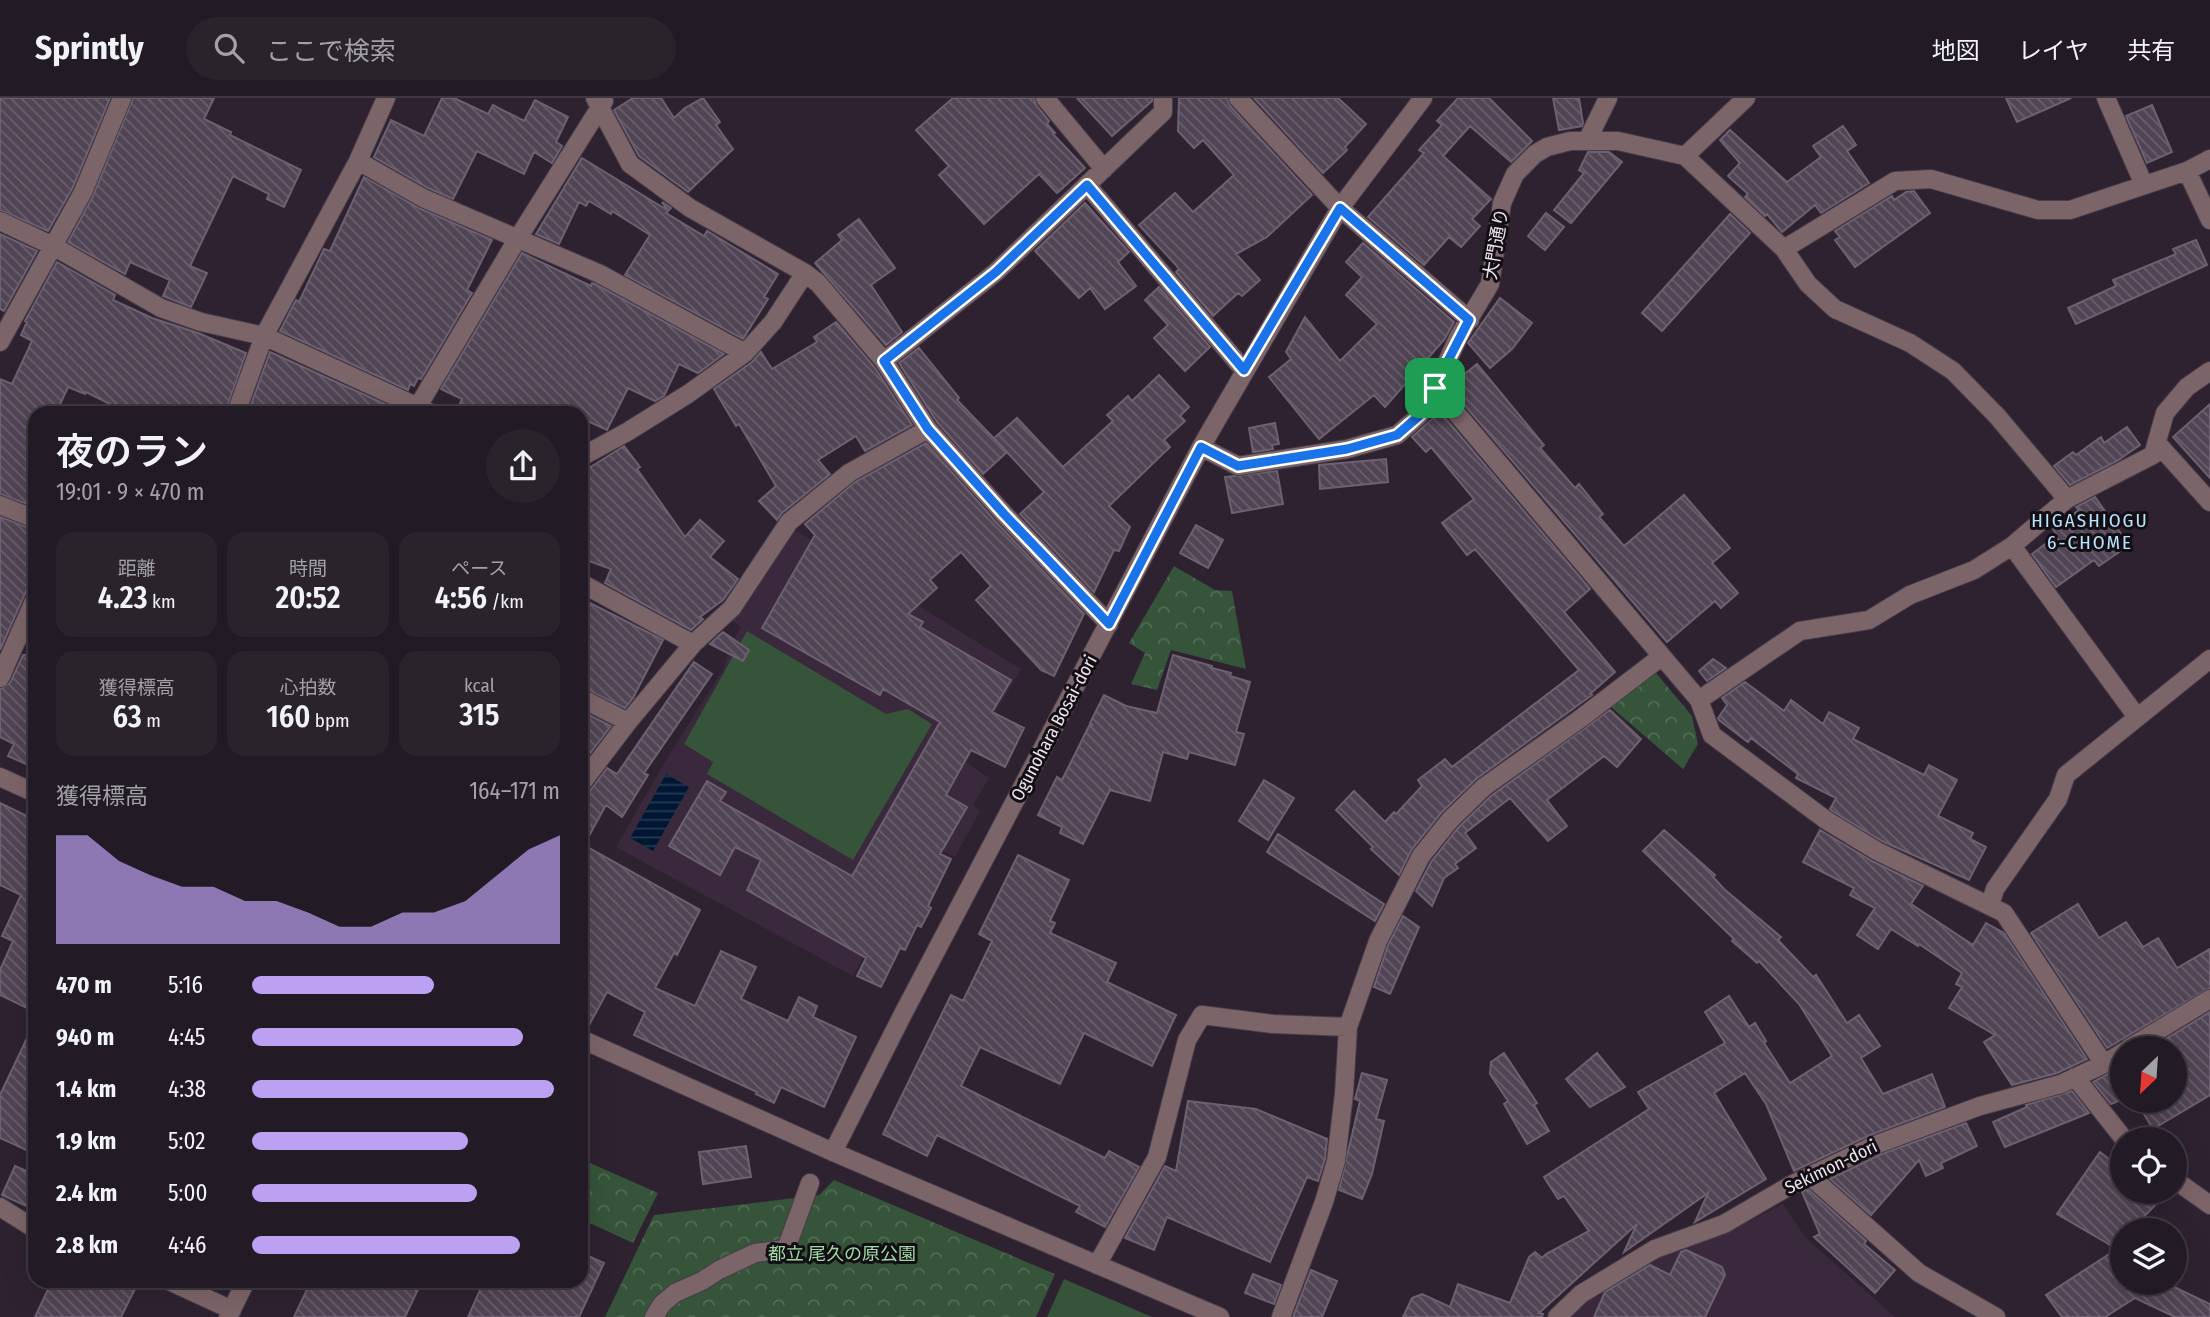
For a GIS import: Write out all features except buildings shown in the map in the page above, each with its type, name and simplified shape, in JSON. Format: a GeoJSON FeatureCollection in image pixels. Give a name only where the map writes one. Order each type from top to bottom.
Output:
{"type":"FeatureCollection","features":[{"type":"Feature","properties":{"kind":"street"},"geometry":{"type":"LineString","coordinates":[[0,342],[86,185],[122,98]]}},
{"type":"Feature","properties":{"kind":"street"},"geometry":{"type":"LineString","coordinates":[[239,406],[264,336],[358,161],[386,98]]}},
{"type":"Feature","properties":{"kind":"street"},"geometry":{"type":"LineString","coordinates":[[1045,98],[1104,169]]}},
{"type":"Feature","properties":{"kind":"street"},"geometry":{"type":"LineString","coordinates":[[884,361],[996,272],[1163,112],[1163,98]]}},
{"type":"Feature","properties":{"kind":"street"},"geometry":{"type":"LineString","coordinates":[[1238,98],[1340,208],[1469,320]]}},
{"type":"Feature","properties":{"kind":"street","name":"Ogunohara Bosai-dori"},"geometry":{"type":"LineString","coordinates":[[833,1152],[904,1012],[1244,370],[1340,208],[1423,98]]}},
{"type":"Feature","properties":{"kind":"street"},"geometry":{"type":"LineString","coordinates":[[1587,141],[1608,98]]}},
{"type":"Feature","properties":{"kind":"street"},"geometry":{"type":"LineString","coordinates":[[1746,98],[1685,156],[1784,248],[1808,284],[1835,309],[1910,343],[1953,371],[1997,416],[2067,499]]}},
{"type":"Feature","properties":{"kind":"street"},"geometry":{"type":"LineString","coordinates":[[2106,98],[2144,185]]}},
{"type":"Feature","properties":{"kind":"street"},"geometry":{"type":"LineString","coordinates":[[424,406],[518,238],[600,101]]}},
{"type":"Feature","properties":{"kind":"street"},"geometry":{"type":"LineString","coordinates":[[600,101],[629,164],[690,208],[818,283],[884,361],[928,429],[1004,514],[1109,624]]}},
{"type":"Feature","properties":{"kind":"street","name":"大門通り"},"geometry":{"type":"LineString","coordinates":[[1201,447],[1238,466],[1347,449],[1397,435],[1420,415],[1490,284],[1502,204],[1515,174],[1535,154],[1547,147],[1570,141],[1618,141],[1685,156]]}},
{"type":"Feature","properties":{"kind":"street"},"geometry":{"type":"LineString","coordinates":[[1784,248],[1895,181],[1931,179],[2038,210],[2070,210],[2187,171],[2210,159]]}},
{"type":"Feature","properties":{"kind":"street"},"geometry":{"type":"LineString","coordinates":[[358,161],[423,198],[600,274],[745,353]]}},
{"type":"Feature","properties":{"kind":"street"},"geometry":{"type":"LineString","coordinates":[[2187,171],[2210,220]]}},
{"type":"Feature","properties":{"kind":"street"},"geometry":{"type":"LineString","coordinates":[[1087,185],[1244,370]]}},
{"type":"Feature","properties":{"kind":"street"},"geometry":{"type":"LineString","coordinates":[[0,221],[54,246],[161,308],[201,322],[264,336],[411,406]]}},
{"type":"Feature","properties":{"kind":"street"},"geometry":{"type":"LineString","coordinates":[[588,453],[688,394],[745,353],[774,322],[805,274]]}},
{"type":"Feature","properties":{"kind":"street"},"geometry":{"type":"LineString","coordinates":[[1699,700],[1800,631],[1868,620],[1910,594],[1974,570],[2012,546],[2067,499],[2153,455],[2165,413],[2187,387],[2210,371]]}},
{"type":"Feature","properties":{"kind":"street"},"geometry":{"type":"LineString","coordinates":[[1435,388],[1699,700],[1712,735],[1826,820],[1877,851],[2004,913],[2104,1064]]}},
{"type":"Feature","properties":{"kind":"street"},"geometry":{"type":"LineString","coordinates":[[588,776],[628,722],[693,644],[732,608],[789,522],[849,473],[928,429]]}},
{"type":"Feature","properties":{"kind":"street"},"geometry":{"type":"LineString","coordinates":[[2157,443],[2210,502]]}},
{"type":"Feature","properties":{"kind":"street"},"geometry":{"type":"LineString","coordinates":[[0,505],[28,516]]}},
{"type":"Feature","properties":{"kind":"street"},"geometry":{"type":"LineString","coordinates":[[2012,546],[2137,717]]}},
{"type":"Feature","properties":{"kind":"street"},"geometry":{"type":"LineString","coordinates":[[588,587],[693,644]]}},
{"type":"Feature","properties":{"kind":"street"},"geometry":{"type":"LineString","coordinates":[[0,678],[28,615]]}},
{"type":"Feature","properties":{"kind":"street"},"geometry":{"type":"LineString","coordinates":[[1281,1317],[1324,1202],[1336,1161],[1345,1094],[1348,1027],[1378,942],[1421,856],[1446,825],[1483,787],[1580,719],[1661,657]]}},
{"type":"Feature","properties":{"kind":"street"},"geometry":{"type":"LineString","coordinates":[[1990,905],[1995,889],[2058,799],[2066,775],[2210,659]]}},
{"type":"Feature","properties":{"kind":"street"},"geometry":{"type":"LineString","coordinates":[[588,702],[628,722]]}},
{"type":"Feature","properties":{"kind":"street"},"geometry":{"type":"LineString","coordinates":[[0,777],[28,790]]}},
{"type":"Feature","properties":{"kind":"street"},"geometry":{"type":"LineString","coordinates":[[2149,1036],[2210,999]]}},
{"type":"Feature","properties":{"kind":"street"},"geometry":{"type":"LineString","coordinates":[[1097,1265],[1157,1157],[1187,1040],[1202,1015],[1273,1024],[1348,1027]]}},
{"type":"Feature","properties":{"kind":"street"},"geometry":{"type":"LineString","coordinates":[[588,1042],[833,1152],[1220,1317]]}},
{"type":"Feature","properties":{"kind":"street","name":"Sekimon-dori"},"geometry":{"type":"LineString","coordinates":[[1557,1317],[1581,1294],[1655,1249],[1724,1224],[1810,1175],[1936,1121],[2060,1084],[2110,1060]]}},
{"type":"Feature","properties":{"kind":"street"},"geometry":{"type":"LineString","coordinates":[[2075,1077],[2115,1127]]}},
{"type":"Feature","properties":{"kind":"street"},"geometry":{"type":"LineString","coordinates":[[1810,1175],[1919,1273],[1996,1317]]}},
{"type":"Feature","properties":{"kind":"street"},"geometry":{"type":"LineString","coordinates":[[654,1317],[662,1304],[675,1293],[719,1270],[755,1253],[786,1249],[810,1183]]}},
{"type":"Feature","properties":{"kind":"street"},"geometry":{"type":"LineString","coordinates":[[2187,1189],[2210,1205]]}},
{"type":"Feature","properties":{"kind":"street"},"geometry":{"type":"LineString","coordinates":[[0,1207],[28,1225]]}},
{"type":"Feature","properties":{"kind":"street"},"geometry":{"type":"LineString","coordinates":[[182,1288],[230,1314],[243,1288]]}},
{"type":"Feature","properties":{"kind":"shaded area"},"geometry":{"type":"Polygon","coordinates":[[[792,528],[1021,669],[966,762],[989,778],[973,805],[980,811],[955,857],[924,840],[853,976],[616,847],[669,755],[724,668],[729,647],[741,627],[732,621],[792,528]]]}},
{"type":"Feature","properties":{"kind":"shaded area"},"geometry":{"type":"Polygon","coordinates":[[[1783,1204],[1805,1237],[1895,1317],[1564,1317],[1586,1297],[1662,1252],[1725,1234],[1783,1204]]]}},
{"type":"Feature","properties":{"kind":"green space"},"geometry":{"type":"Polygon","coordinates":[[[1174,566],[1215,590],[1232,591],[1246,669],[1171,650],[1157,690],[1131,684],[1145,653],[1129,643],[1174,566]]]}},
{"type":"Feature","properties":{"kind":"green space"},"geometry":{"type":"Polygon","coordinates":[[[747,631],[886,714],[908,709],[932,724],[853,860],[707,774],[713,762],[684,744],[747,631]]]}},
{"type":"Feature","properties":{"kind":"green space"},"geometry":{"type":"Polygon","coordinates":[[[1656,673],[1692,716],[1698,744],[1683,769],[1611,707],[1656,673]]]}},
{"type":"Feature","properties":{"kind":"green space"},"geometry":{"type":"Polygon","coordinates":[[[588,1162],[658,1193],[633,1243],[588,1222],[588,1162]]]}},
{"type":"Feature","properties":{"kind":"green space","name":"都立 尾久の原公園"},"geometry":{"type":"Polygon","coordinates":[[[834,1180],[1055,1274],[1036,1317],[605,1317],[654,1215],[819,1195],[834,1180]]]}},
{"type":"Feature","properties":{"kind":"green space"},"geometry":{"type":"Polygon","coordinates":[[[1064,1279],[1152,1317],[1047,1317],[1064,1279]]]}},
{"type":"Feature","properties":{"kind":"water"},"geometry":{"type":"Polygon","coordinates":[[[666,774],[689,787],[653,851],[630,838],[666,774]]]}},
{"type":"Feature","properties":{"kind":"district","name":"HIGASHIOGU 6-CHOME"},"geometry":{"type":"Point","coordinates":[2090,531]}},
{"type":"Feature","properties":{"kind":"route"},"geometry":{"type":"LineString","coordinates":[[1087,185],[1244,370],[1340,208],[1469,320],[1435,388],[1420,415],[1397,435],[1347,449],[1238,466],[1201,447],[1109,624],[1004,514],[928,429],[884,361],[996,272],[1087,185]]}}]}
